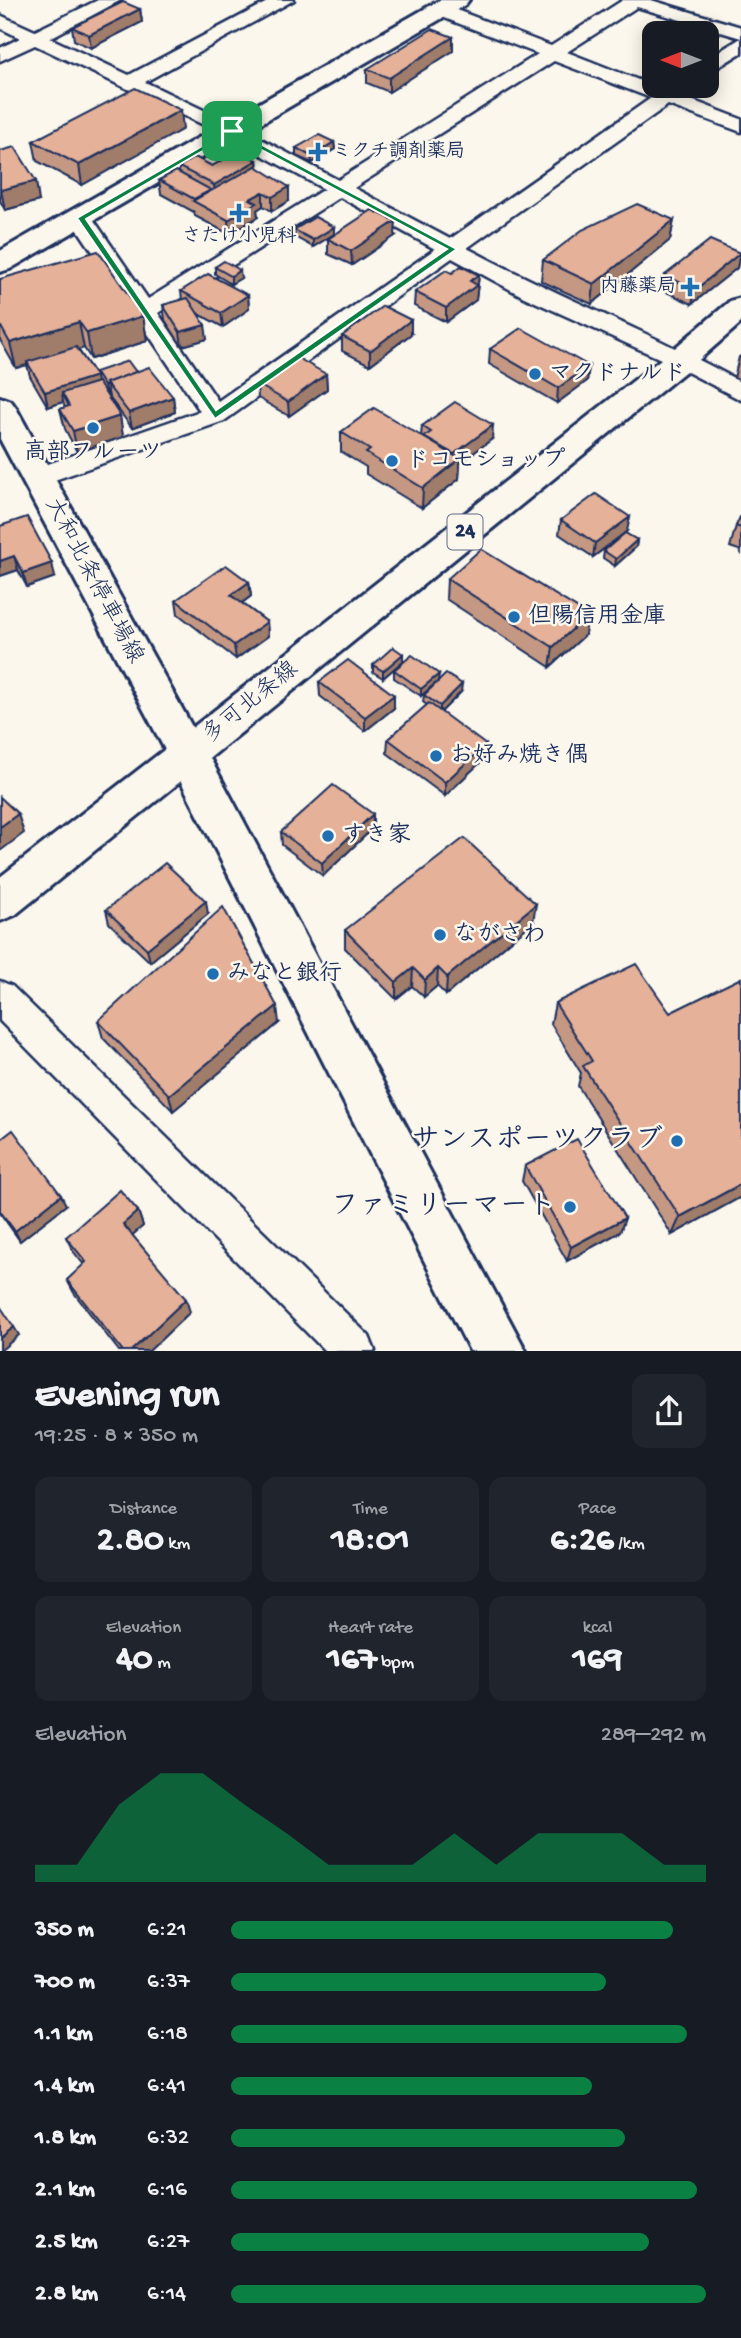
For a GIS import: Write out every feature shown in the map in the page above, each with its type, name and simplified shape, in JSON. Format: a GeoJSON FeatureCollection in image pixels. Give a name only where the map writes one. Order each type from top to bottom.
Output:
{"type":"FeatureCollection","features":[{"type":"Feature","properties":{"kind":"main road"},"geometry":{"type":"LineString","coordinates":[[0,263],[448,5]]}},
{"type":"Feature","properties":{"kind":"main road","name":"多可北条線"},"geometry":{"type":"LineString","coordinates":[[499,1351],[187,754],[681,359],[741,307]]}},
{"type":"Feature","properties":{"kind":"main road","name":"大和北条停車場線"},"geometry":{"type":"LineString","coordinates":[[0,408],[187,754]]}},
{"type":"Feature","properties":{"kind":"main road"},"geometry":{"type":"LineString","coordinates":[[0,902],[187,754]]}},
{"type":"Feature","properties":{"kind":"street"},"geometry":{"type":"LineString","coordinates":[[0,55],[112,0]]}},
{"type":"Feature","properties":{"kind":"street"},"geometry":{"type":"LineString","coordinates":[[131,82],[285,0]]}},
{"type":"Feature","properties":{"kind":"street"},"geometry":{"type":"LineString","coordinates":[[147,310],[553,54],[633,0],[741,33]]}},
{"type":"Feature","properties":{"kind":"street"},"geometry":{"type":"LineString","coordinates":[[448,5],[553,54],[642,81]]}},
{"type":"Feature","properties":{"kind":"street"},"geometry":{"type":"LineString","coordinates":[[0,21],[232,131],[532,292],[681,359],[741,392]]}},
{"type":"Feature","properties":{"kind":"street"},"geometry":{"type":"LineString","coordinates":[[719,60],[741,44]]}},
{"type":"Feature","properties":{"kind":"street"},"geometry":{"type":"LineString","coordinates":[[37,477],[215,415],[664,98]]}},
{"type":"Feature","properties":{"kind":"street"},"geometry":{"type":"LineString","coordinates":[[687,98],[741,126]]}},
{"type":"Feature","properties":{"kind":"street"},"geometry":{"type":"LineString","coordinates":[[82,218],[147,310],[215,415]]}},
{"type":"Feature","properties":{"kind":"street"},"geometry":{"type":"LineString","coordinates":[[0,997],[354,1351]]}},
{"type":"Feature","properties":{"kind":"building"},"geometry":{"type":"Polygon","coordinates":[[[123,2],[140,9],[89,35],[72,27],[123,2]]]}},
{"type":"Feature","properties":{"kind":"building"},"geometry":{"type":"Polygon","coordinates":[[[432,29],[453,37],[389,78],[367,69],[432,29]]]}},
{"type":"Feature","properties":{"kind":"building"},"geometry":{"type":"Polygon","coordinates":[[[135,88],[181,110],[79,165],[33,141],[135,88]]]}},
{"type":"Feature","properties":{"kind":"building"},"geometry":{"type":"Polygon","coordinates":[[[319,135],[334,142],[311,156],[296,148],[319,135]]]}},
{"type":"Feature","properties":{"kind":"building"},"geometry":{"type":"Polygon","coordinates":[[[15,147],[36,181],[1,190],[0,151],[15,147]]]}},
{"type":"Feature","properties":{"kind":"building"},"geometry":{"type":"Polygon","coordinates":[[[238,151],[257,160],[214,185],[179,167],[195,157],[212,166],[238,151]]]}},
{"type":"Feature","properties":{"kind":"building"},"geometry":{"type":"Polygon","coordinates":[[[256,166],[289,187],[272,197],[263,192],[250,199],[257,203],[228,220],[193,201],[256,166]]]}},
{"type":"Feature","properties":{"kind":"building"},"geometry":{"type":"Polygon","coordinates":[[[176,171],[211,190],[194,199],[159,180],[176,171]]]}},
{"type":"Feature","properties":{"kind":"building"},"geometry":{"type":"Polygon","coordinates":[[[637,204],[674,220],[594,284],[543,260],[582,230],[637,204]]]}},
{"type":"Feature","properties":{"kind":"building"},"geometry":{"type":"Polygon","coordinates":[[[372,210],[396,221],[351,251],[328,239],[372,210]]]}},
{"type":"Feature","properties":{"kind":"building"},"geometry":{"type":"Polygon","coordinates":[[[315,217],[334,227],[313,240],[294,230],[315,217]]]}},
{"type":"Feature","properties":{"kind":"building"},"geometry":{"type":"Polygon","coordinates":[[[710,240],[740,253],[695,290],[665,275],[710,240]]]}},
{"type":"Feature","properties":{"kind":"building"},"geometry":{"type":"Polygon","coordinates":[[[98,251],[143,316],[87,333],[79,322],[10,343],[0,325],[0,279],[98,251]]]}},
{"type":"Feature","properties":{"kind":"building"},"geometry":{"type":"Polygon","coordinates":[[[224,261],[240,270],[231,276],[215,267],[224,261]]]}},
{"type":"Feature","properties":{"kind":"building"},"geometry":{"type":"Polygon","coordinates":[[[461,266],[479,275],[470,281],[477,285],[446,308],[415,292],[446,270],[452,273],[461,266]]]}},
{"type":"Feature","properties":{"kind":"building"},"geometry":{"type":"Polygon","coordinates":[[[208,274],[248,295],[221,313],[181,291],[208,274]]]}},
{"type":"Feature","properties":{"kind":"building"},"geometry":{"type":"Polygon","coordinates":[[[188,298],[205,325],[180,332],[163,305],[188,298]]]}},
{"type":"Feature","properties":{"kind":"building"},"geometry":{"type":"Polygon","coordinates":[[[383,306],[411,320],[370,351],[342,336],[383,306]]]}},
{"type":"Feature","properties":{"kind":"building"},"geometry":{"type":"Polygon","coordinates":[[[521,328],[589,366],[558,388],[490,349],[521,328]]]}},
{"type":"Feature","properties":{"kind":"building"},"geometry":{"type":"Polygon","coordinates":[[[76,347],[96,376],[45,392],[27,362],[76,347]]]}},
{"type":"Feature","properties":{"kind":"building"},"geometry":{"type":"Polygon","coordinates":[[[296,357],[326,374],[288,402],[257,384],[296,357]]]}},
{"type":"Feature","properties":{"kind":"building"},"geometry":{"type":"Polygon","coordinates":[[[128,361],[136,372],[104,386],[95,372],[128,361]]]}},
{"type":"Feature","properties":{"kind":"building"},"geometry":{"type":"Polygon","coordinates":[[[149,367],[173,397],[129,413],[106,383],[149,367]]]}},
{"type":"Feature","properties":{"kind":"building"},"geometry":{"type":"Polygon","coordinates":[[[98,382],[120,416],[73,431],[60,409],[69,406],[62,393],[98,382]]]}},
{"type":"Feature","properties":{"kind":"building"},"geometry":{"type":"Polygon","coordinates":[[[455,402],[493,425],[454,454],[424,437],[431,432],[422,426],[455,402]]]}},
{"type":"Feature","properties":{"kind":"building"},"geometry":{"type":"Polygon","coordinates":[[[374,408],[460,459],[423,488],[366,453],[370,450],[341,432],[374,408]]]}},
{"type":"Feature","properties":{"kind":"building"},"geometry":{"type":"Polygon","coordinates":[[[596,494],[630,517],[595,543],[561,520],[596,494]]]}},
{"type":"Feature","properties":{"kind":"building"},"geometry":{"type":"Polygon","coordinates":[[[27,517],[52,563],[23,573],[14,556],[0,561],[0,526],[27,517]]]}},
{"type":"Feature","properties":{"kind":"building"},"geometry":{"type":"Polygon","coordinates":[[[741,517],[741,528],[736,526],[741,517]]]}},
{"type":"Feature","properties":{"kind":"building"},"geometry":{"type":"Polygon","coordinates":[[[625,533],[637,540],[616,559],[604,551],[625,533]]]}},
{"type":"Feature","properties":{"kind":"building"},"geometry":{"type":"Polygon","coordinates":[[[481,549],[588,615],[553,647],[447,579],[481,549]]]}},
{"type":"Feature","properties":{"kind":"building"},"geometry":{"type":"Polygon","coordinates":[[[226,565],[249,582],[231,595],[267,622],[234,645],[176,600],[226,565]]]}},
{"type":"Feature","properties":{"kind":"building"},"geometry":{"type":"Polygon","coordinates":[[[393,647],[403,654],[383,671],[373,665],[393,647]]]}},
{"type":"Feature","properties":{"kind":"building"},"geometry":{"type":"Polygon","coordinates":[[[412,655],[439,674],[421,689],[394,670],[412,655]]]}},
{"type":"Feature","properties":{"kind":"building"},"geometry":{"type":"Polygon","coordinates":[[[348,660],[394,695],[365,717],[319,682],[348,660]]]}},
{"type":"Feature","properties":{"kind":"building"},"geometry":{"type":"Polygon","coordinates":[[[446,674],[462,684],[440,706],[424,695],[446,674]]]}},
{"type":"Feature","properties":{"kind":"building","name":"お好み焼き偶"},"geometry":{"type":"Polygon","coordinates":[[[429,703],[486,745],[445,782],[388,739],[429,703]]]}},
{"type":"Feature","properties":{"kind":"building","name":"すき家"},"geometry":{"type":"Polygon","coordinates":[[[333,785],[373,814],[322,863],[281,832],[333,785]]]}},
{"type":"Feature","properties":{"kind":"building"},"geometry":{"type":"Polygon","coordinates":[[[0,797],[18,814],[0,827],[0,797]]]}},
{"type":"Feature","properties":{"kind":"building","name":"ながさわ"},"geometry":{"type":"Polygon","coordinates":[[[464,838],[536,904],[447,977],[438,968],[425,980],[413,968],[396,982],[345,930],[464,838]]]}},
{"type":"Feature","properties":{"kind":"building"},"geometry":{"type":"Polygon","coordinates":[[[165,863],[206,901],[147,949],[106,910],[165,863]]]}},
{"type":"Feature","properties":{"kind":"building","name":"みなと銀行"},"geometry":{"type":"Polygon","coordinates":[[[223,907],[277,1006],[169,1095],[98,1021],[223,907]]]}},
{"type":"Feature","properties":{"kind":"building","name":"サンスポーツクラブ"},"geometry":{"type":"Polygon","coordinates":[[[636,964],[670,1013],[741,978],[741,1184],[680,1217],[583,1066],[592,1061],[555,1003],[636,964]]]}},
{"type":"Feature","properties":{"kind":"building"},"geometry":{"type":"Polygon","coordinates":[[[13,1130],[61,1195],[15,1231],[0,1211],[0,1140],[13,1130]]]}},
{"type":"Feature","properties":{"kind":"building","name":"ファミリーマート"},"geometry":{"type":"Polygon","coordinates":[[[577,1139],[625,1218],[571,1247],[525,1166],[577,1139]]]}},
{"type":"Feature","properties":{"kind":"building"},"geometry":{"type":"Polygon","coordinates":[[[120,1190],[138,1211],[123,1224],[186,1299],[131,1351],[123,1351],[67,1280],[86,1262],[66,1237],[120,1190]]]}},
{"type":"Feature","properties":{"kind":"building"},"geometry":{"type":"Polygon","coordinates":[[[0,1306],[14,1327],[0,1338],[0,1306]]]}},
{"type":"Feature","properties":{"kind":"place","name":"ミクチ調剤薬局"},"geometry":{"type":"Point","coordinates":[318,152]}},
{"type":"Feature","properties":{"kind":"place","name":"さたけ小児科"},"geometry":{"type":"Point","coordinates":[239,213]}},
{"type":"Feature","properties":{"kind":"place","name":"内藤薬局"},"geometry":{"type":"Point","coordinates":[690,287]}},
{"type":"Feature","properties":{"kind":"place","name":"マクドナルド"},"geometry":{"type":"Point","coordinates":[535,374]}},
{"type":"Feature","properties":{"kind":"place","name":"高部フルーツ"},"geometry":{"type":"Point","coordinates":[93,428]}},
{"type":"Feature","properties":{"kind":"place","name":"ドコモショップ"},"geometry":{"type":"Point","coordinates":[392,461]}},
{"type":"Feature","properties":{"kind":"place","name":"但陽信用金庫"},"geometry":{"type":"Point","coordinates":[514,617]}},
{"type":"Feature","properties":{"kind":"place","name":"お好み焼き偶"},"geometry":{"type":"Point","coordinates":[436,756]}},
{"type":"Feature","properties":{"kind":"place","name":"すき家"},"geometry":{"type":"Point","coordinates":[328,836]}},
{"type":"Feature","properties":{"kind":"place","name":"ながさわ"},"geometry":{"type":"Point","coordinates":[440,935]}},
{"type":"Feature","properties":{"kind":"place","name":"みなと銀行"},"geometry":{"type":"Point","coordinates":[213,974]}},
{"type":"Feature","properties":{"kind":"place","name":"サンスポーツクラブ"},"geometry":{"type":"Point","coordinates":[677,1141]}},
{"type":"Feature","properties":{"kind":"place","name":"ファミリーマート"},"geometry":{"type":"Point","coordinates":[570,1207]}},
{"type":"Feature","properties":{"kind":"route"},"geometry":{"type":"LineString","coordinates":[[232,131],[453,249],[215,415],[147,310],[82,218],[232,131]]}}]}
